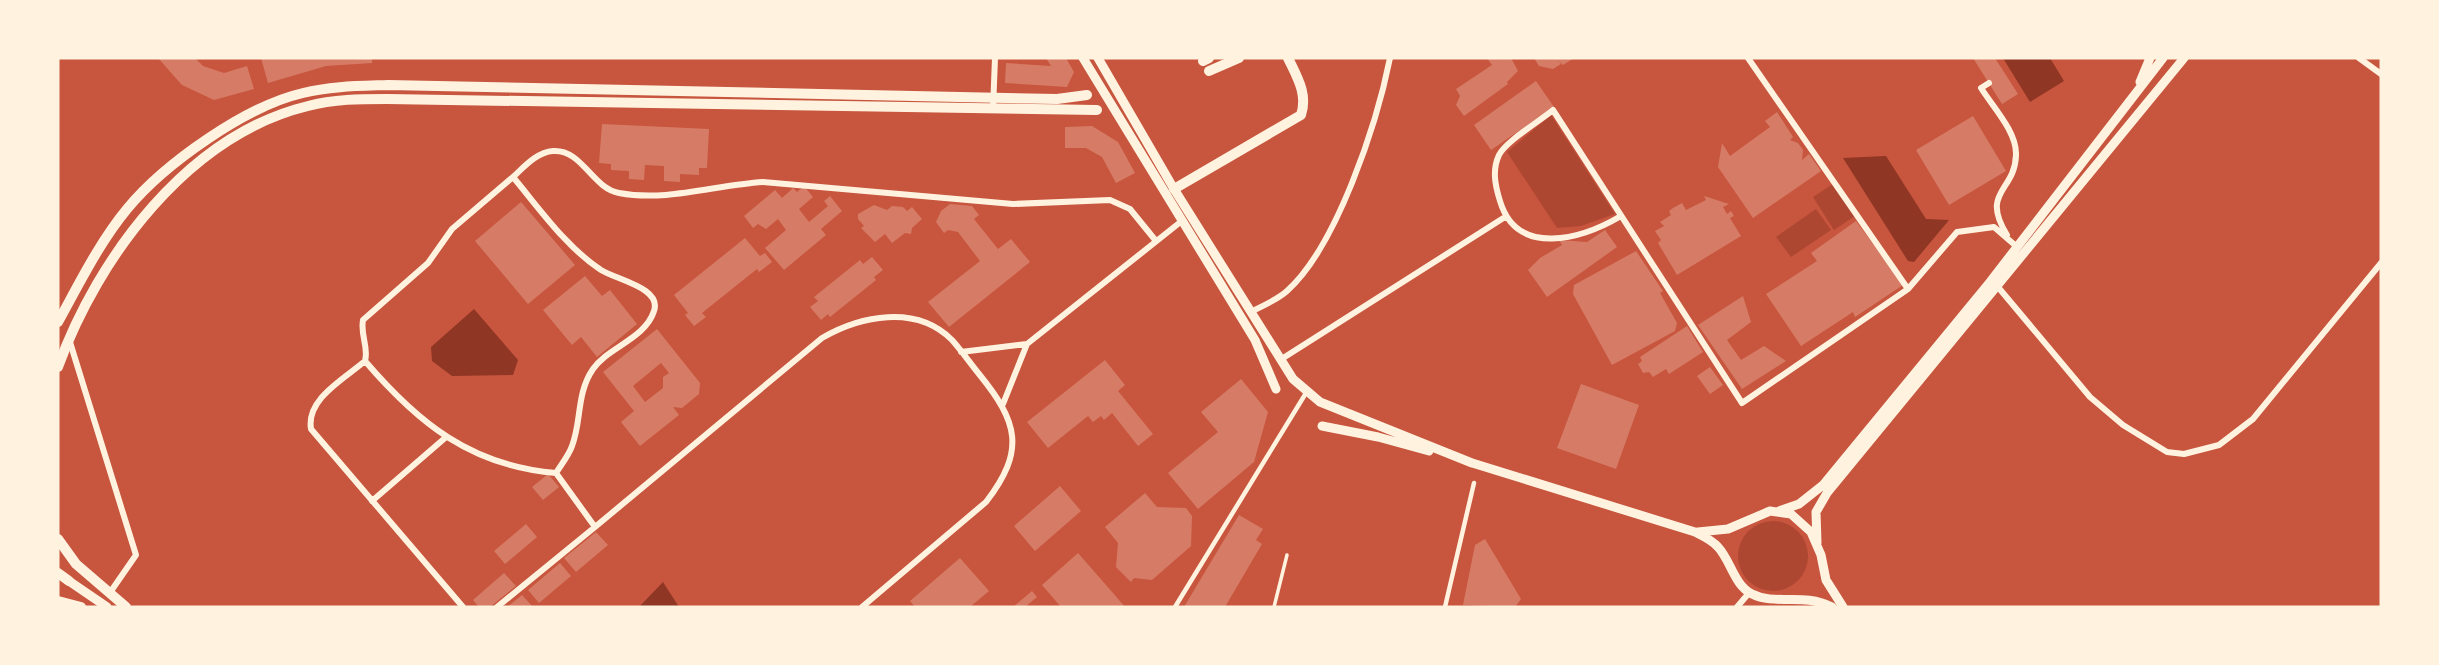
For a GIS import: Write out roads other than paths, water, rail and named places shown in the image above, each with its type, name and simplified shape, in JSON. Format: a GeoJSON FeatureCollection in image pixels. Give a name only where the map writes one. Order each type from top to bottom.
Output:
{"type":"FeatureCollection","features":[{"type":"Feature","properties":{"kind":"highway"},"geometry":{"type":"LineString","coordinates":[[58,575],[69,581]]}},
{"type":"Feature","properties":{"kind":"main road"},"geometry":{"type":"LineString","coordinates":[[1083,58],[1180,222],[1255,340],[1276,389]]}},
{"type":"Feature","properties":{"kind":"main road"},"geometry":{"type":"LineString","coordinates":[[1098,58],[1174,189],[1280,360],[1306,393],[1472,463]]}},
{"type":"Feature","properties":{"kind":"main road"},"geometry":{"type":"LineString","coordinates":[[1209,71],[1239,58]]}},
{"type":"Feature","properties":{"kind":"main road"},"geometry":{"type":"LineString","coordinates":[[1174,189],[1301,115],[1305,103],[1302,89],[1288,58]]}},
{"type":"Feature","properties":{"kind":"main road"},"geometry":{"type":"LineString","coordinates":[[2136,92],[2150,58]]}},
{"type":"Feature","properties":{"kind":"main road"},"geometry":{"type":"LineString","coordinates":[[1695,532],[1728,529],[1760,514],[1799,505],[1823,485],[2013,243],[2163,58]]}},
{"type":"Feature","properties":{"kind":"main road"},"geometry":{"type":"LineString","coordinates":[[1843,607],[1826,580],[1817,543],[1816,512],[1827,493],[2183,58]]}},
{"type":"Feature","properties":{"kind":"main road"},"geometry":{"type":"LineString","coordinates":[[58,323],[92,260],[128,208],[177,163],[216,133],[258,109],[301,93],[341,87],[388,85],[1058,99],[1087,95]]}},
{"type":"Feature","properties":{"kind":"main road"},"geometry":{"type":"LineString","coordinates":[[58,367],[69,337],[107,265],[140,219],[167,192],[223,145],[263,122],[306,106],[344,99],[376,99],[1097,110]]}},
{"type":"Feature","properties":{"kind":"main road"},"geometry":{"type":"LineString","coordinates":[[1322,426],[1378,437],[1472,463],[1695,532],[1719,548],[1735,578],[1749,593],[1769,599],[1807,598],[1832,607]]}},
{"type":"Feature","properties":{"kind":"main road"},"geometry":{"type":"LineString","coordinates":[[1779,511],[1798,518],[1817,543]]}},
{"type":"Feature","properties":{"kind":"main road"},"geometry":{"type":"LineString","coordinates":[[58,539],[76,564],[126,607]]}},
{"type":"Feature","properties":{"kind":"main road"},"geometry":{"type":"LineString","coordinates":[[69,581],[104,604]]}},
{"type":"Feature","properties":{"kind":"main road"},"geometry":{"type":"LineString","coordinates":[[58,601],[81,607]]}},
{"type":"Feature","properties":{"kind":"street"},"geometry":{"type":"LineString","coordinates":[[993,109],[995,58]]}},
{"type":"Feature","properties":{"kind":"street"},"geometry":{"type":"LineString","coordinates":[[1251,312],[1286,293],[1306,272],[1326,239],[1367,143],[1383,95],[1390,58]]}},
{"type":"Feature","properties":{"kind":"street"},"geometry":{"type":"LineString","coordinates":[[1748,58],[1908,289]]}},
{"type":"Feature","properties":{"kind":"street"},"geometry":{"type":"LineString","coordinates":[[2358,58],[2381,74]]}},
{"type":"Feature","properties":{"kind":"street"},"geometry":{"type":"LineString","coordinates":[[1989,83],[1981,88],[2013,138],[2016,154],[2014,167],[1998,196],[1996,211],[2013,243]]}},
{"type":"Feature","properties":{"kind":"street"},"geometry":{"type":"LineString","coordinates":[[1621,216],[1601,228],[1548,239],[1534,238],[1516,229],[1505,218],[1494,177],[1500,152],[1553,110],[1742,404],[1908,289],[1956,232],[1994,227],[2013,243]]}},
{"type":"Feature","properties":{"kind":"street"},"geometry":{"type":"LineString","coordinates":[[463,607],[311,429],[309,418],[316,403],[365,361],[367,352],[360,333],[363,320],[428,263],[452,229],[534,158],[554,151],[576,159],[603,187],[619,193],[694,193],[737,183],[763,182],[1013,204],[1110,200],[1130,209],[1156,241]]}},
{"type":"Feature","properties":{"kind":"street"},"geometry":{"type":"LineString","coordinates":[[513,177],[584,257],[617,279],[645,288],[653,297],[655,308],[649,323],[594,367],[580,391],[572,446],[555,473]]}},
{"type":"Feature","properties":{"kind":"street"},"geometry":{"type":"LineString","coordinates":[[1003,404],[1027,344],[1190,215]]}},
{"type":"Feature","properties":{"kind":"street"},"geometry":{"type":"LineString","coordinates":[[1280,360],[1505,218]]}},
{"type":"Feature","properties":{"kind":"street"},"geometry":{"type":"LineString","coordinates":[[1998,287],[2090,397],[2123,425],[2167,452],[2184,454],[2219,445],[2253,419],[2381,263]]}},
{"type":"Feature","properties":{"kind":"street"},"geometry":{"type":"LineString","coordinates":[[497,607],[822,338],[845,324],[890,317],[910,319],[929,325],[950,338],[1003,404],[1012,431],[1011,461],[1001,482],[971,517],[862,607]]}},
{"type":"Feature","properties":{"kind":"street"},"geometry":{"type":"LineString","coordinates":[[69,337],[136,555],[109,594]]}},
{"type":"Feature","properties":{"kind":"street"},"geometry":{"type":"LineString","coordinates":[[961,352],[1027,344]]}},
{"type":"Feature","properties":{"kind":"street"},"geometry":{"type":"LineString","coordinates":[[365,361],[395,396],[445,438],[490,461],[555,473],[595,527]]}},
{"type":"Feature","properties":{"kind":"street"},"geometry":{"type":"LineString","coordinates":[[1175,607],[1306,393]]}},
{"type":"Feature","properties":{"kind":"street"},"geometry":{"type":"LineString","coordinates":[[372,501],[445,438]]}},
{"type":"Feature","properties":{"kind":"street"},"geometry":{"type":"LineString","coordinates":[[1445,607],[1474,482]]}},
{"type":"Feature","properties":{"kind":"street"},"geometry":{"type":"LineString","coordinates":[[1737,607],[1749,593]]}},
{"type":"Feature","properties":{"kind":"lane"},"geometry":{"type":"LineString","coordinates":[[1273,607],[1286,555]]}}]}
